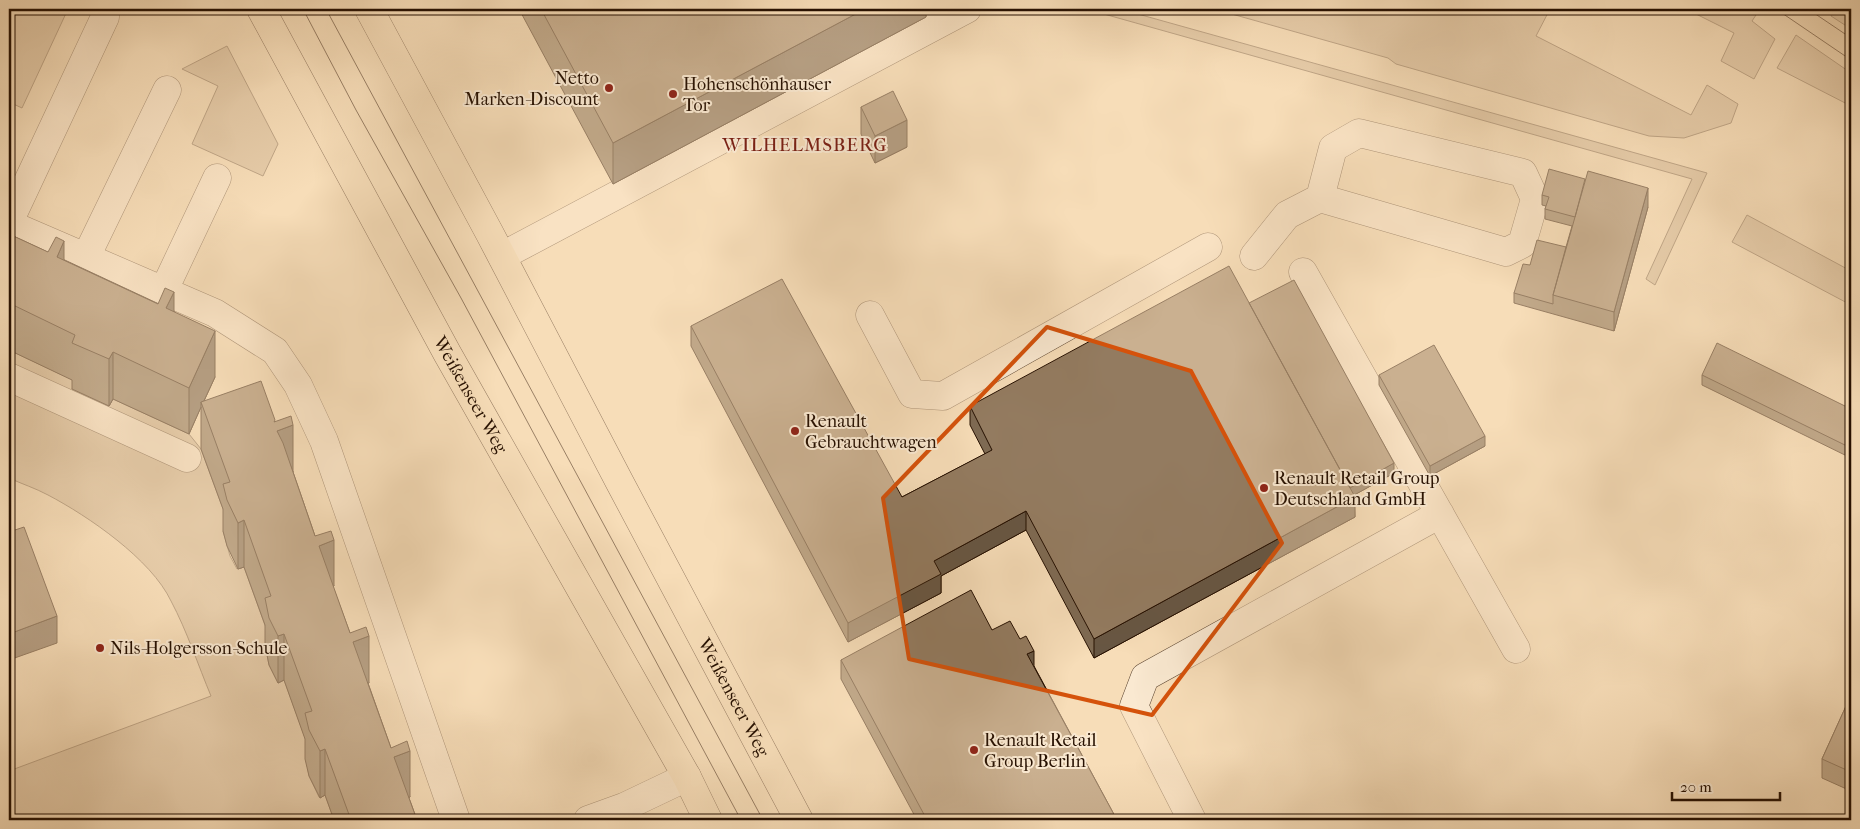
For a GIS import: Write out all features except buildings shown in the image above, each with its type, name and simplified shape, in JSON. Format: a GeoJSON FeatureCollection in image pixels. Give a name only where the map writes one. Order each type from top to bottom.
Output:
{"type":"FeatureCollection","features":[{"type":"Feature","properties":{"kind":"main road","name":"Weißenseer Weg"},"geometry":{"type":"LineString","coordinates":[[261,9],[443,344],[687,777],[708,820]]}},
{"type":"Feature","properties":{"kind":"main road","name":"Weißenseer Weg"},"geometry":{"type":"LineString","coordinates":[[369,9],[502,256],[799,820]]}},
{"type":"Feature","properties":{"kind":"lane"},"geometry":{"type":"LineString","coordinates":[[502,256],[966,9]]}},
{"type":"Feature","properties":{"kind":"lane"},"geometry":{"type":"LineString","coordinates":[[105,17],[9,223],[215,313],[275,352],[298,386],[324,441],[456,820]]}},
{"type":"Feature","properties":{"kind":"lane"},"geometry":{"type":"LineString","coordinates":[[86,257],[167,90]]}},
{"type":"Feature","properties":{"kind":"lane"},"geometry":{"type":"LineString","coordinates":[[1254,256],[1287,215],[1320,198],[1506,252],[1522,244],[1536,199],[1523,173],[1359,134],[1333,148],[1320,198]]}},
{"type":"Feature","properties":{"kind":"lane"},"geometry":{"type":"LineString","coordinates":[[164,290],[217,178]]}},
{"type":"Feature","properties":{"kind":"lane"},"geometry":{"type":"LineString","coordinates":[[870,314],[912,394],[943,396],[1208,247]]}},
{"type":"Feature","properties":{"kind":"lane"},"geometry":{"type":"LineString","coordinates":[[1303,272],[1516,649]]}},
{"type":"Feature","properties":{"kind":"lane"},"geometry":{"type":"LineString","coordinates":[[9,377],[187,458]]}},
{"type":"Feature","properties":{"kind":"lane"},"geometry":{"type":"LineString","coordinates":[[1192,820],[1134,706],[1145,677],[1440,514]]}},
{"type":"Feature","properties":{"kind":"lane"},"geometry":{"type":"LineString","coordinates":[[588,820],[624,807],[687,777]]}},
{"type":"Feature","properties":{"kind":"highlighted area"},"geometry":{"type":"Polygon","coordinates":[[[1047,327],[1191,371],[1282,543],[1152,715],[909,659],[883,498],[1047,327]]]}},
{"type":"Feature","properties":{"kind":"shaded area"},"geometry":{"type":"Polygon","coordinates":[[[9,9],[68,9],[22,108],[9,102],[9,9]]]}},
{"type":"Feature","properties":{"kind":"shaded area"},"geometry":{"type":"Polygon","coordinates":[[[1086,9],[1120,9],[1707,173],[1655,285],[1646,279],[1692,179],[1086,9]]]}},
{"type":"Feature","properties":{"kind":"shaded area"},"geometry":{"type":"Polygon","coordinates":[[[1214,9],[1550,9],[1536,36],[1691,115],[1707,85],[1738,104],[1731,123],[1684,138],[1649,136],[1396,64],[1388,58],[1214,9]]]}},
{"type":"Feature","properties":{"kind":"shaded area"},"geometry":{"type":"Polygon","coordinates":[[[1686,9],[1760,9],[1752,21],[1775,39],[1754,79],[1721,61],[1734,33],[1686,9]]]}},
{"type":"Feature","properties":{"kind":"shaded area"},"geometry":{"type":"Polygon","coordinates":[[[1834,9],[1851,10],[1851,29],[1831,16],[1834,9]]]}},
{"type":"Feature","properties":{"kind":"shaded area"},"geometry":{"type":"Polygon","coordinates":[[[1796,35],[1851,73],[1851,106],[1777,68],[1796,35]]]}},
{"type":"Feature","properties":{"kind":"shaded area"},"geometry":{"type":"Polygon","coordinates":[[[227,46],[278,144],[263,176],[192,144],[218,86],[182,69],[227,46]]]}},
{"type":"Feature","properties":{"kind":"shaded area"},"geometry":{"type":"Polygon","coordinates":[[[1747,215],[1851,271],[1851,305],[1732,242],[1747,215]]]}},
{"type":"Feature","properties":{"kind":"shaded area"},"geometry":{"type":"Polygon","coordinates":[[[9,350],[75,381],[72,389],[109,406],[113,399],[189,434],[201,449],[230,528],[223,531],[230,556],[237,569],[244,567],[271,642],[265,645],[269,665],[278,683],[284,680],[312,757],[306,759],[309,776],[319,797],[325,795],[334,820],[9,820],[9,771],[211,696],[177,612],[162,585],[149,570],[117,540],[81,515],[43,493],[9,478],[9,350]]]}},
{"type":"Feature","properties":{"kind":"tram line"},"geometry":{"type":"LineString","coordinates":[[303,9],[356,110],[461,298],[741,820]]}},
{"type":"Feature","properties":{"kind":"tram line"},"geometry":{"type":"LineString","coordinates":[[326,9],[763,820]]}},
{"type":"Feature","properties":{"kind":"tram line"},"geometry":{"type":"LineString","coordinates":[[1776,9],[1851,60]]}},
{"type":"Feature","properties":{"kind":"tram line"},"geometry":{"type":"LineString","coordinates":[[1808,9],[1851,38]]}},
{"type":"Feature","properties":{"kind":"place","name":"Netto Marken-Discount"},"geometry":{"type":"Point","coordinates":[609,88]}},
{"type":"Feature","properties":{"kind":"place","name":"Hohenschönhauser Tor"},"geometry":{"type":"Point","coordinates":[673,94]}},
{"type":"Feature","properties":{"kind":"place","name":"Renault Gebrauchtwagen"},"geometry":{"type":"Point","coordinates":[795,431]}},
{"type":"Feature","properties":{"kind":"place","name":"Renault Retail Group Deutschland GmbH"},"geometry":{"type":"Point","coordinates":[1264,488]}},
{"type":"Feature","properties":{"kind":"place","name":"Nils-Holgersson-Schule"},"geometry":{"type":"Point","coordinates":[100,648]}},
{"type":"Feature","properties":{"kind":"place","name":"Renault Retail Group Berlin"},"geometry":{"type":"Point","coordinates":[974,750]}},
{"type":"Feature","properties":{"kind":"district","name":"WILHELMSBERG"},"geometry":{"type":"Point","coordinates":[805,144]}}]}
